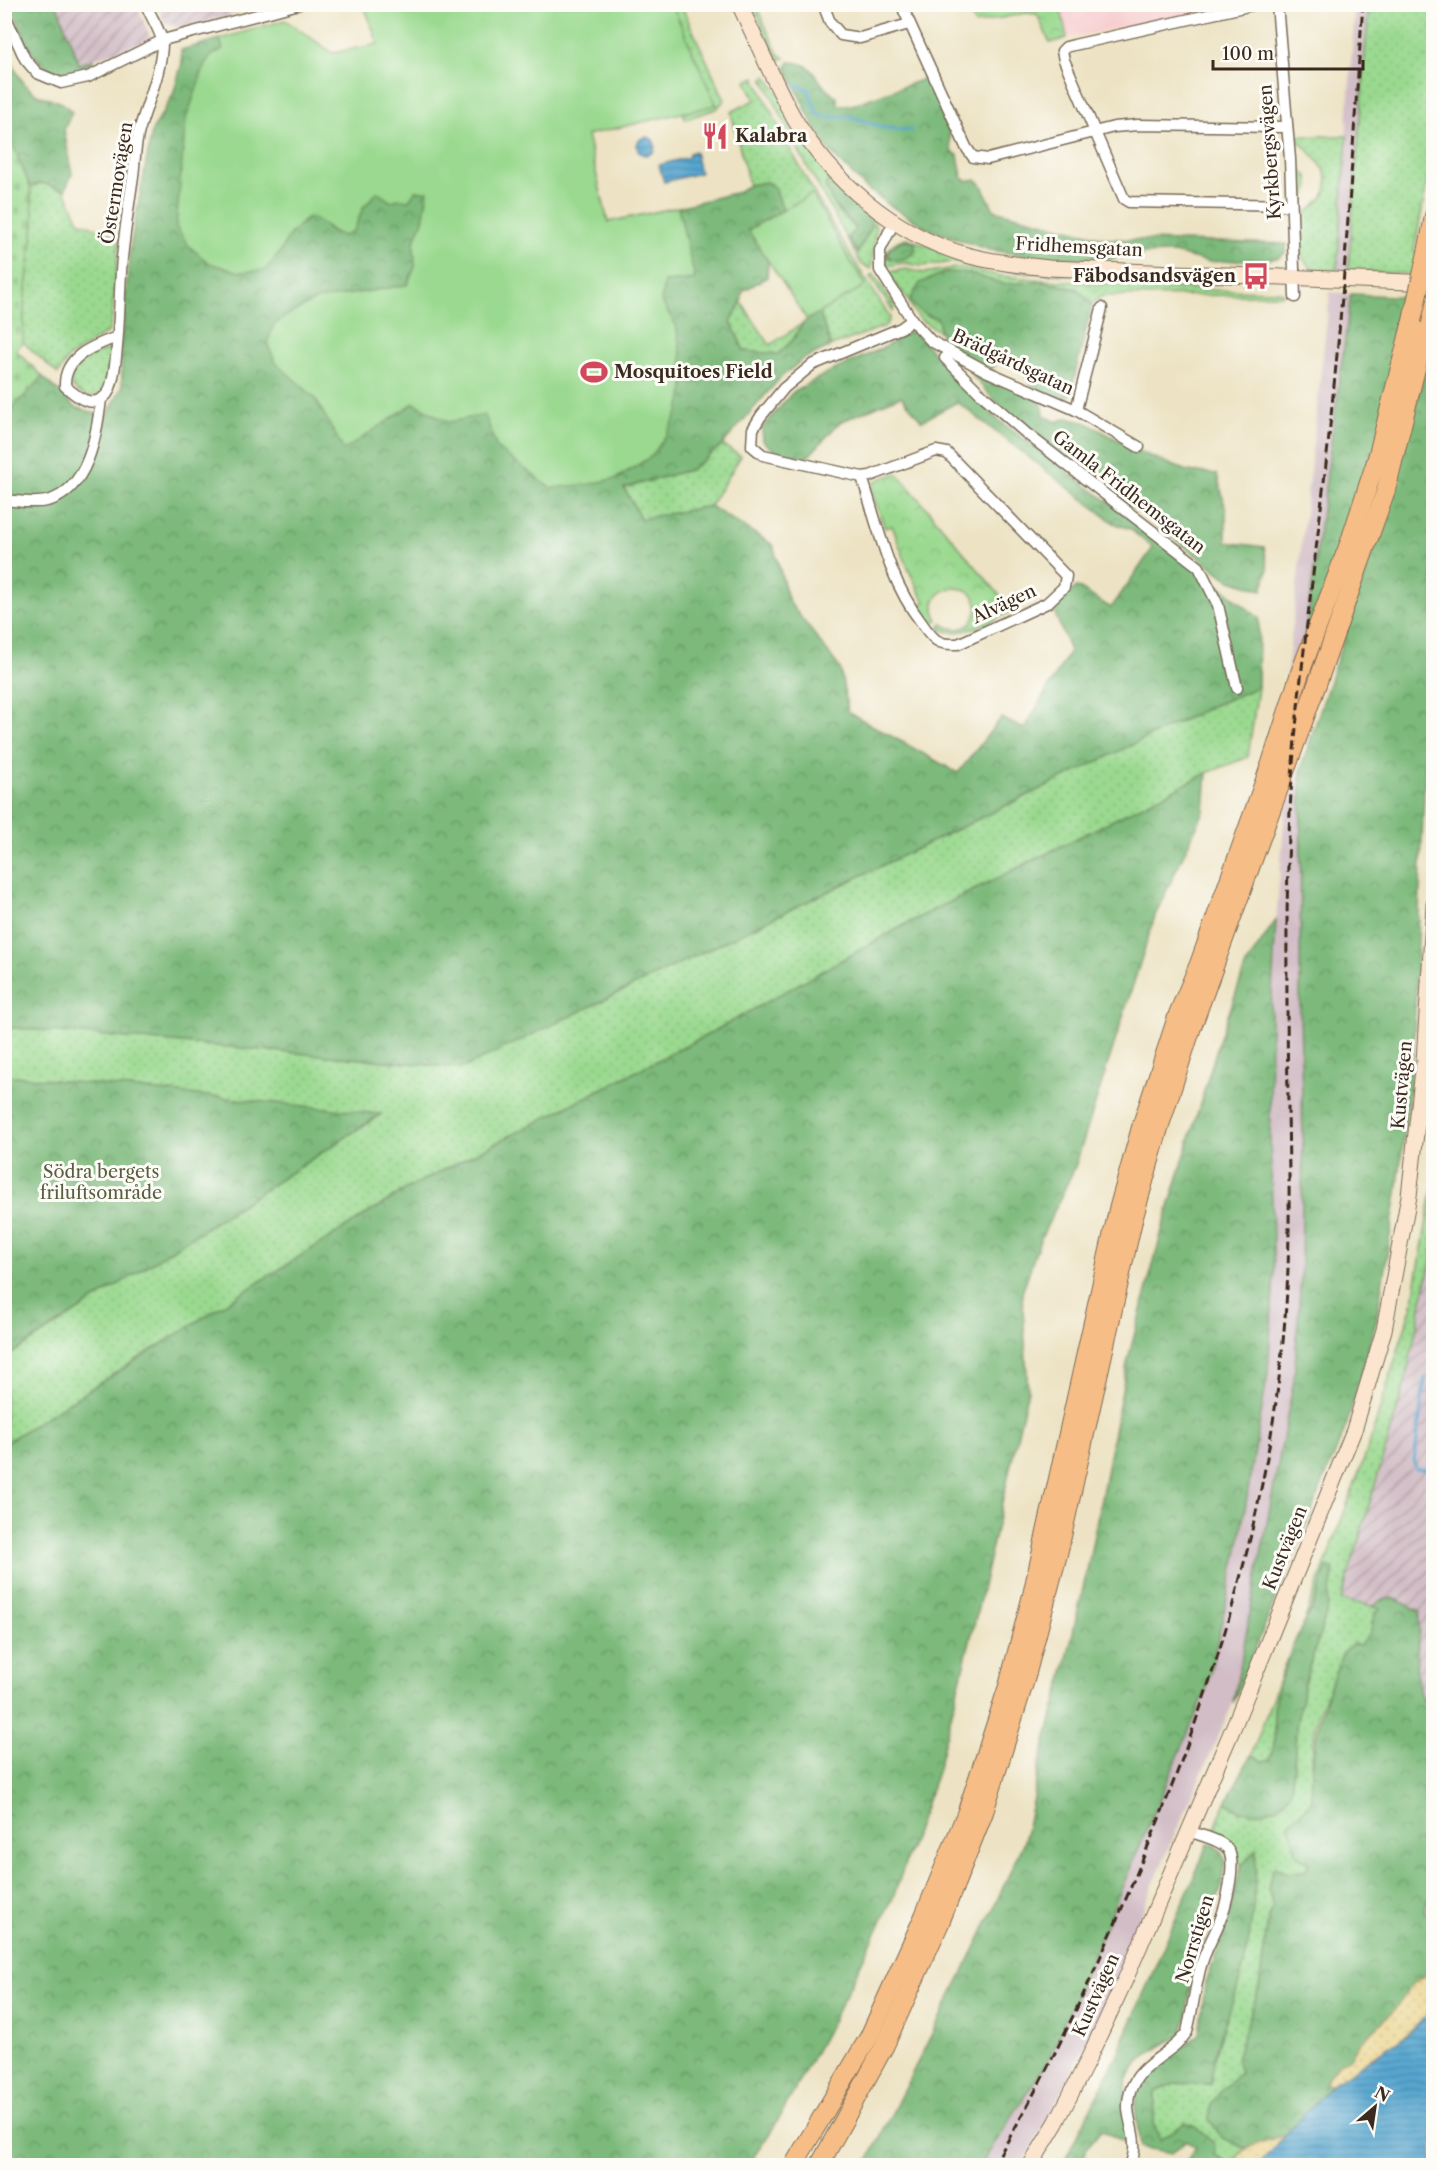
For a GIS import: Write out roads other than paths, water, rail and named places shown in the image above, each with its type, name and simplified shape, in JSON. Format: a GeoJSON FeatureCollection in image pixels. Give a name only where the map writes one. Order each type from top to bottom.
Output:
{"type":"FeatureCollection","features":[{"type":"Feature","properties":{"kind":"highway"},"geometry":{"type":"LineString","coordinates":[[819,2166],[885,2045],[939,1925],[984,1812],[1025,1680],[1058,1554],[1122,1263],[1159,1128],[1192,1027],[1386,490],[1420,321],[1434,216]]}},
{"type":"Feature","properties":{"kind":"highway"},"geometry":{"type":"LineString","coordinates":[[793,2166],[869,2037],[912,1944],[966,1814],[1008,1686],[1035,1583],[1118,1210],[1142,1124],[1178,1014],[1199,964],[1271,763],[1300,674],[1350,544],[1420,321],[1434,295]]}},
{"type":"Feature","properties":{"kind":"highway"},"geometry":{"type":"LineString","coordinates":[[783,2166],[912,1944]]}},
{"type":"Feature","properties":{"kind":"main road","name":"Fridhemsgatan"},"geometry":{"type":"LineString","coordinates":[[739,4],[790,110],[823,157],[848,184],[894,222],[915,234],[963,254],[1005,263],[1049,268],[1434,283]]}},
{"type":"Feature","properties":{"kind":"main road","name":"Kustvägen"},"geometry":{"type":"LineString","coordinates":[[1030,2166],[1056,2123],[1126,1978],[1240,1711],[1354,1430],[1384,1330],[1409,1196],[1418,1127],[1434,904]]}},
{"type":"Feature","properties":{"kind":"street"},"geometry":{"type":"LineString","coordinates":[[146,4],[163,40]]}},
{"type":"Feature","properties":{"kind":"street"},"geometry":{"type":"LineString","coordinates":[[4,13],[25,59],[37,73],[61,83],[88,77],[163,40],[299,4]]}},
{"type":"Feature","properties":{"kind":"street"},"geometry":{"type":"LineString","coordinates":[[823,4],[831,22],[841,35],[860,38],[909,24]]}},
{"type":"Feature","properties":{"kind":"street"},"geometry":{"type":"LineString","coordinates":[[900,4],[966,147],[973,157],[988,159],[1114,127],[1138,125],[1286,127]]}},
{"type":"Feature","properties":{"kind":"street"},"geometry":{"type":"LineString","coordinates":[[1257,4],[1074,45],[1062,51],[1095,133],[1124,199],[1128,202],[1291,205]]}},
{"type":"Feature","properties":{"kind":"street","name":"Kyrkbergsvägen"},"geometry":{"type":"LineString","coordinates":[[1277,4],[1290,159],[1295,297]]}},
{"type":"Feature","properties":{"kind":"street","name":"Östermovägen"},"geometry":{"type":"LineString","coordinates":[[4,500],[48,501],[74,483],[83,471],[92,449],[101,399],[108,393],[114,378],[121,260],[139,132],[157,73],[163,40]]}},
{"type":"Feature","properties":{"kind":"street","name":"Brädgårdsgatan"},"geometry":{"type":"LineString","coordinates":[[894,222],[880,250],[879,266],[888,285],[912,320],[931,341],[988,372],[1077,410],[1139,447]]}},
{"type":"Feature","properties":{"kind":"street"},"geometry":{"type":"LineString","coordinates":[[1077,410],[1102,308]]}},
{"type":"Feature","properties":{"kind":"street","name":"Alvägen"},"geometry":{"type":"LineString","coordinates":[[862,477],[902,595],[936,640],[946,644],[958,644],[1047,603],[1064,587],[1066,576],[947,453],[936,451],[862,477],[763,455],[752,446],[753,429],[784,388],[812,365],[901,328],[912,320]]}},
{"type":"Feature","properties":{"kind":"street"},"geometry":{"type":"LineString","coordinates":[[101,399],[85,401],[76,397],[64,386],[64,376],[68,367],[85,351],[117,337]]}},
{"type":"Feature","properties":{"kind":"street","name":"Gamla Fridhemsgatan"},"geometry":{"type":"LineString","coordinates":[[945,358],[980,393],[1027,434],[1199,567],[1218,605],[1237,688]]}},
{"type":"Feature","properties":{"kind":"street","name":"Norrstigen"},"geometry":{"type":"LineString","coordinates":[[1130,2166],[1134,2153],[1134,2141],[1128,2115],[1129,2093],[1138,2076],[1148,2065],[1181,2040],[1187,2032],[1200,1968],[1210,1940],[1220,1922],[1231,1872],[1232,1862],[1225,1845],[1188,1831]]}},
{"type":"Feature","properties":{"kind":"water"},"geometry":{"type":"Polygon","coordinates":[[[646,137],[652,140],[655,146],[652,152],[646,155],[640,152],[637,146],[640,140],[646,137]]]}},
{"type":"Feature","properties":{"kind":"water"},"geometry":{"type":"Polygon","coordinates":[[[695,151],[700,173],[664,182],[659,165],[689,157],[689,153],[695,151]]]}},
{"type":"Feature","properties":{"kind":"water"},"geometry":{"type":"Polygon","coordinates":[[[1433,2010],[1433,2165],[1258,2165],[1331,2085],[1408,2034],[1433,2010]]]}},
{"type":"Feature","properties":{"kind":"waterway"},"geometry":{"type":"LineString","coordinates":[[796,87],[808,89],[819,115],[852,117],[884,128],[911,130]]}},
{"type":"Feature","properties":{"kind":"waterway"},"geometry":{"type":"LineString","coordinates":[[1425,1378],[1414,1463],[1416,1469],[1434,1471]]}},
{"type":"Feature","properties":{"kind":"waterway"},"geometry":{"type":"LineString","coordinates":[[1433,1696],[1434,1690]]}},
{"type":"Feature","properties":{"kind":"railway"},"geometry":{"type":"LineString","coordinates":[[993,2166],[1014,2131],[1070,2023],[1164,1807],[1213,1671],[1251,1533],[1266,1463],[1277,1391],[1288,1265],[1287,950],[1291,793],[1299,696],[1337,355],[1363,4]]}},
{"type":"Feature","properties":{"kind":"place","name":"Kalabra"},"geometry":{"type":"Point","coordinates":[715,136]}},
{"type":"Feature","properties":{"kind":"place","name":"Fäbodsandsvägen"},"geometry":{"type":"Point","coordinates":[1256,276]}},
{"type":"Feature","properties":{"kind":"place","name":"Mosquitoes Field"},"geometry":{"type":"Point","coordinates":[594,372]}},
{"type":"Feature","properties":{"kind":"park label","name":"Södra bergets friluftsområde"},"geometry":{"type":"Point","coordinates":[101,1182]}}]}
